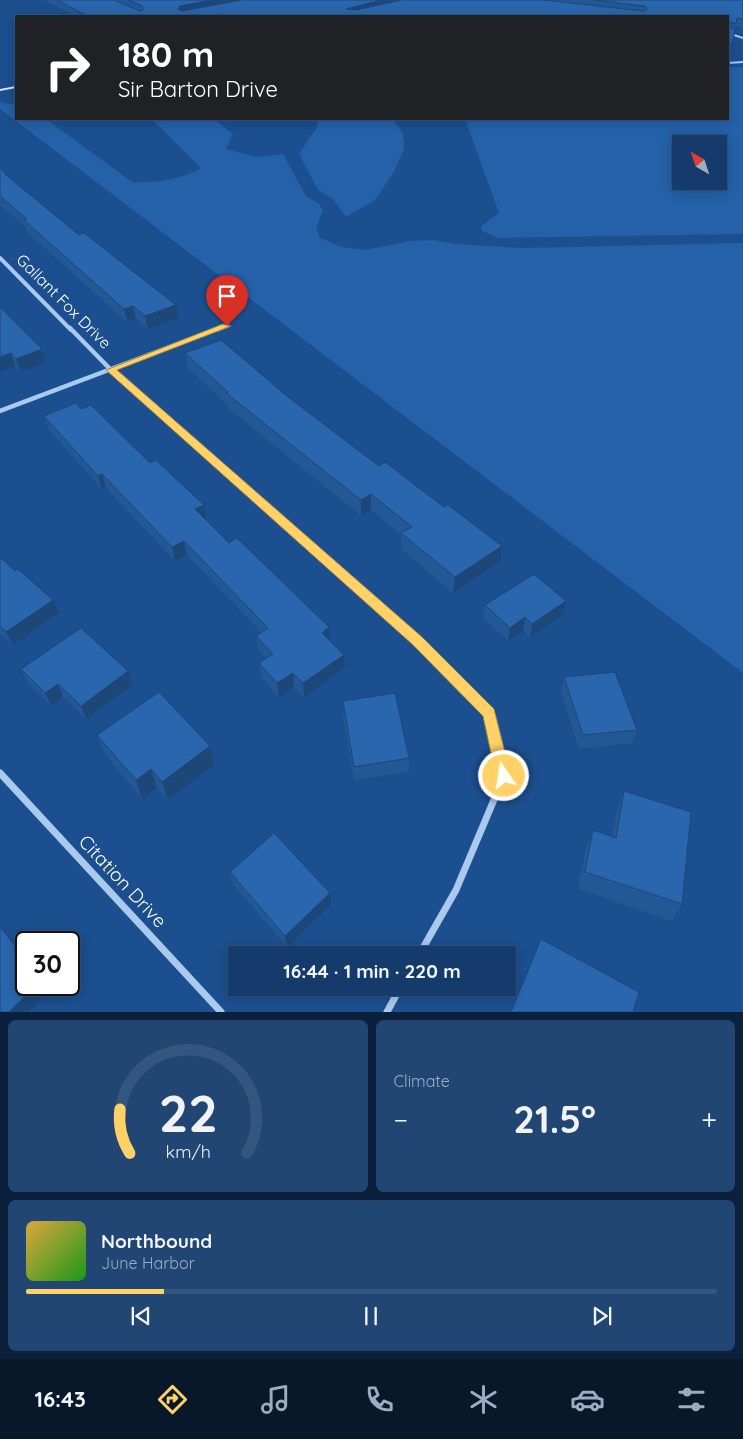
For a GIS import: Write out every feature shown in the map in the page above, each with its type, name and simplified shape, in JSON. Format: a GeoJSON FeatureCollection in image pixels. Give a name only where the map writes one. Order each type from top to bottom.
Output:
{"type":"FeatureCollection","features":[{"type":"Feature","properties":{"kind":"street"},"geometry":{"type":"LineString","coordinates":[[729,33],[743,38]]}},
{"type":"Feature","properties":{"kind":"street"},"geometry":{"type":"LineString","coordinates":[[729,63],[743,62]]}},
{"type":"Feature","properties":{"kind":"street"},"geometry":{"type":"LineString","coordinates":[[0,90],[15,87]]}},
{"type":"Feature","properties":{"kind":"street","name":"Gallant Fox Drive"},"geometry":{"type":"LineString","coordinates":[[0,258],[111,370],[417,640],[489,714],[504,776],[456,890],[424,946]]}},
{"type":"Feature","properties":{"kind":"street"},"geometry":{"type":"LineString","coordinates":[[0,412],[227,326]]}},
{"type":"Feature","properties":{"kind":"street","name":"Citation Drive"},"geometry":{"type":"LineString","coordinates":[[0,773],[221,1012]]}},
{"type":"Feature","properties":{"kind":"street"},"geometry":{"type":"LineString","coordinates":[[387,1012],[396,996]]}},
{"type":"Feature","properties":{"kind":"shaded area"},"geometry":{"type":"Polygon","coordinates":[[[729,67],[743,67],[743,234],[499,238],[482,231],[481,226],[499,213],[465,120],[729,120],[729,67]]]}},
{"type":"Feature","properties":{"kind":"shaded area"},"geometry":{"type":"Polygon","coordinates":[[[0,102],[15,105],[15,120],[47,120],[132,182],[167,180],[201,168],[153,120],[216,120],[233,134],[226,149],[256,157],[283,154],[306,196],[319,204],[323,210],[316,229],[320,238],[342,247],[365,250],[411,241],[432,240],[456,244],[522,248],[743,243],[743,673],[0,109],[0,102]]]}},
{"type":"Feature","properties":{"kind":"shaded area"},"geometry":{"type":"Polygon","coordinates":[[[317,120],[396,120],[395,123],[403,133],[404,149],[394,172],[375,200],[346,217],[333,199],[318,190],[299,154],[317,127],[317,120]]]}},
{"type":"Feature","properties":{"kind":"building"},"geometry":{"type":"Polygon","coordinates":[[[57,0],[114,0],[140,11],[143,10],[142,6],[128,0],[212,0],[180,6],[178,9],[182,11],[242,0],[381,0],[346,9],[355,10],[402,0],[544,0],[644,11],[647,9],[645,6],[594,0],[743,0],[743,19],[737,18],[736,24],[729,23],[729,15],[85,15],[57,0]]]}},
{"type":"Feature","properties":{"kind":"building"},"geometry":{"type":"Polygon","coordinates":[[[729,26],[735,30],[732,44],[729,43],[729,26]]]}},
{"type":"Feature","properties":{"kind":"building"},"geometry":{"type":"Polygon","coordinates":[[[0,167],[6,175],[79,235],[84,233],[176,305],[145,316],[133,306],[124,309],[24,220],[27,219],[0,196],[0,167]]]}},
{"type":"Feature","properties":{"kind":"building"},"geometry":{"type":"Polygon","coordinates":[[[0,307],[42,349],[16,359],[11,353],[0,357],[0,307]]]}},
{"type":"Feature","properties":{"kind":"building"},"geometry":{"type":"Polygon","coordinates":[[[221,340],[288,397],[379,466],[385,462],[444,507],[448,505],[502,546],[455,577],[401,533],[412,527],[371,494],[361,500],[226,393],[228,392],[185,353],[221,340]]]}},
{"type":"Feature","properties":{"kind":"building"},"geometry":{"type":"Polygon","coordinates":[[[76,403],[81,409],[91,405],[150,463],[156,460],[204,505],[195,509],[229,543],[237,538],[329,627],[322,633],[344,655],[303,683],[293,673],[277,683],[259,663],[273,654],[256,636],[268,628],[184,541],[172,547],[102,474],[98,476],[44,416],[76,403]]]}},
{"type":"Feature","properties":{"kind":"building"},"geometry":{"type":"Polygon","coordinates":[[[0,557],[15,571],[18,569],[53,600],[6,632],[0,626],[0,557]]]}},
{"type":"Feature","properties":{"kind":"building"},"geometry":{"type":"Polygon","coordinates":[[[534,574],[566,601],[532,624],[525,617],[510,628],[485,605],[534,574]]]}},
{"type":"Feature","properties":{"kind":"building"},"geometry":{"type":"Polygon","coordinates":[[[81,628],[128,671],[81,706],[58,684],[45,693],[21,669],[81,628]]]}},
{"type":"Feature","properties":{"kind":"building"},"geometry":{"type":"Polygon","coordinates":[[[615,672],[637,730],[583,735],[564,677],[615,672]]]}},
{"type":"Feature","properties":{"kind":"building"},"geometry":{"type":"Polygon","coordinates":[[[159,692],[210,746],[162,782],[151,769],[136,780],[97,735],[159,692]]]}},
{"type":"Feature","properties":{"kind":"building"},"geometry":{"type":"Polygon","coordinates":[[[395,693],[409,758],[354,767],[343,701],[395,693]]]}},
{"type":"Feature","properties":{"kind":"building"},"geometry":{"type":"Polygon","coordinates":[[[624,791],[691,812],[682,904],[585,872],[593,830],[616,838],[624,791]]]}},
{"type":"Feature","properties":{"kind":"building"},"geometry":{"type":"Polygon","coordinates":[[[274,833],[330,893],[285,936],[230,872],[274,833]]]}},
{"type":"Feature","properties":{"kind":"building"},"geometry":{"type":"Polygon","coordinates":[[[0,927],[15,945],[15,996],[26,996],[9,1012],[0,1012],[0,927]]]}},
{"type":"Feature","properties":{"kind":"building"},"geometry":{"type":"Polygon","coordinates":[[[541,939],[639,992],[633,1012],[511,1012],[541,939]]]}},
{"type":"Feature","properties":{"kind":"route"},"geometry":{"type":"LineString","coordinates":[[227,326],[111,370],[417,640],[489,714],[504,776]]}}]}
